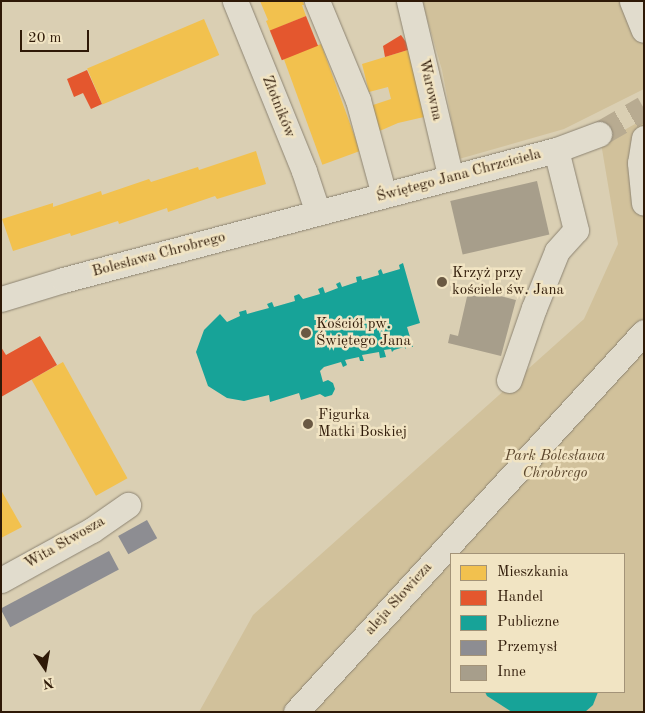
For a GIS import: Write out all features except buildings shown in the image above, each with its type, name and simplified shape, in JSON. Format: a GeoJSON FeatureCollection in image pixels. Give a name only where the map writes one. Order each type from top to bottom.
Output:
{"type":"FeatureCollection","features":[{"type":"Feature","properties":{"kind":"street","name":"Złotników"},"geometry":{"type":"LineString","coordinates":[[236,1],[304,171],[318,213]]}},
{"type":"Feature","properties":{"kind":"street"},"geometry":{"type":"LineString","coordinates":[[317,1],[358,100],[384,195]]}},
{"type":"Feature","properties":{"kind":"street","name":"Warowna"},"geometry":{"type":"LineString","coordinates":[[409,1],[451,178]]}},
{"type":"Feature","properties":{"kind":"street"},"geometry":{"type":"LineString","coordinates":[[632,1],[644,30]]}},
{"type":"Feature","properties":{"kind":"street","name":"Świętego Jana Chrzciciela"},"geometry":{"type":"LineString","coordinates":[[318,213],[556,150],[599,134]]}},
{"type":"Feature","properties":{"kind":"street"},"geometry":{"type":"LineString","coordinates":[[644,138],[640,163],[644,203]]}},
{"type":"Feature","properties":{"kind":"street"},"geometry":{"type":"LineString","coordinates":[[509,380],[534,308],[557,252],[576,230],[556,150]]}},
{"type":"Feature","properties":{"kind":"street","name":"Bolesława Chrobrego"},"geometry":{"type":"LineString","coordinates":[[2,297],[318,213]]}},
{"type":"Feature","properties":{"kind":"street","name":"aleja Słowicza"},"geometry":{"type":"LineString","coordinates":[[296,712],[644,332]]}},
{"type":"Feature","properties":{"kind":"street","name":"Wita Stwosza"},"geometry":{"type":"LineString","coordinates":[[1,580],[92,530],[128,505]]}},
{"type":"Feature","properties":{"kind":"green space"},"geometry":{"type":"Polygon","coordinates":[[[422,1],[644,1],[644,89],[564,129],[459,159],[442,70],[422,1]]]}},
{"type":"Feature","properties":{"kind":"green space","name":"Park Bolesława Chrobrego"},"geometry":{"type":"Polygon","coordinates":[[[644,119],[644,712],[199,712],[253,615],[584,319],[618,244],[601,143],[644,119]]]}},
{"type":"Feature","properties":{"kind":"tunnel"},"geometry":{"type":"LineString","coordinates":[[599,134],[644,108]]}},
{"type":"Feature","properties":{"kind":"place","name":"Krzyż przy kościele św. Jana"},"geometry":{"type":"Point","coordinates":[442,282]}},
{"type":"Feature","properties":{"kind":"place","name":"Kościół pw. Świętego Jana"},"geometry":{"type":"Point","coordinates":[306,333]}},
{"type":"Feature","properties":{"kind":"place","name":"Figurka Matki Boskiej"},"geometry":{"type":"Point","coordinates":[308,424]}}]}
